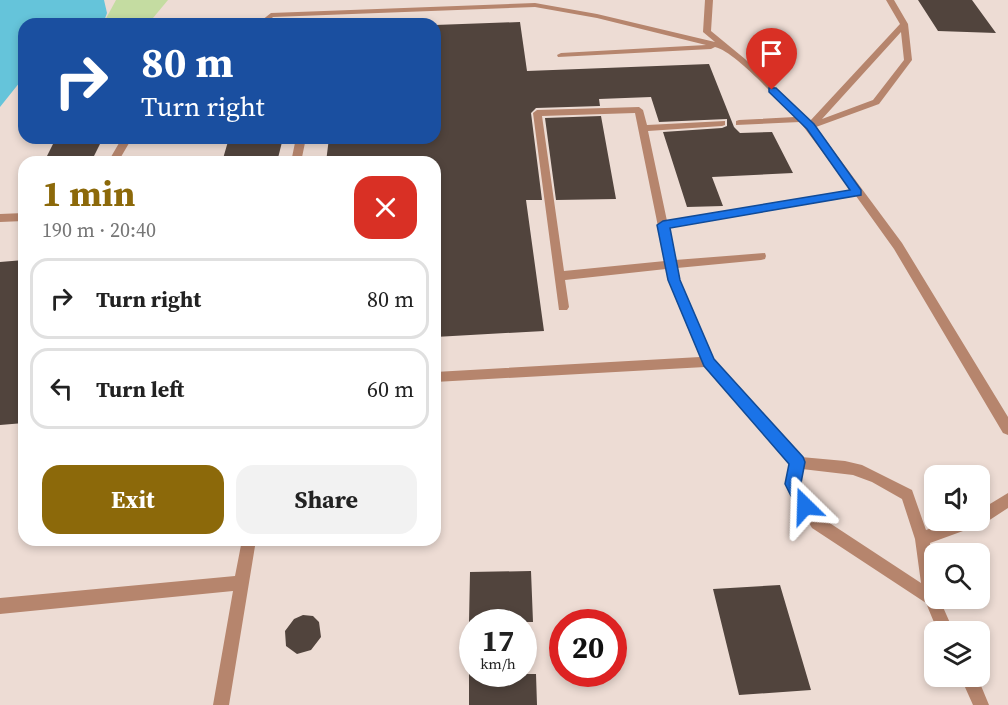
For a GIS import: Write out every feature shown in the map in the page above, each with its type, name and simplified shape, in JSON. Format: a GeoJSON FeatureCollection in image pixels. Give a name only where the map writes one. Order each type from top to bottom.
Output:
{"type":"FeatureCollection","features":[{"type":"Feature","properties":{"kind":"lane"},"geometry":{"type":"LineString","coordinates":[[387,9],[403,0]]}},
{"type":"Feature","properties":{"kind":"lane"},"geometry":{"type":"LineString","coordinates":[[709,0],[707,32],[807,123],[898,246],[1008,429]]}},
{"type":"Feature","properties":{"kind":"lane"},"geometry":{"type":"LineString","coordinates":[[739,123],[807,123],[876,102],[908,60],[904,24],[890,0]]}},
{"type":"Feature","properties":{"kind":"lane"},"geometry":{"type":"LineString","coordinates":[[268,18],[271,15],[495,3],[535,5],[724,46]]}},
{"type":"Feature","properties":{"kind":"lane"},"geometry":{"type":"LineString","coordinates":[[807,123],[904,24]]}},
{"type":"Feature","properties":{"kind":"lane"},"geometry":{"type":"LineString","coordinates":[[561,55],[724,46]]}},
{"type":"Feature","properties":{"kind":"lane"},"geometry":{"type":"LineString","coordinates":[[564,307],[537,113],[639,110],[674,280],[708,362],[797,462],[822,468],[845,467],[870,473],[907,495],[922,539],[924,552]]}},
{"type":"Feature","properties":{"kind":"lane"},"geometry":{"type":"LineString","coordinates":[[643,128],[722,123]]}},
{"type":"Feature","properties":{"kind":"lane"},"geometry":{"type":"LineString","coordinates":[[663,225],[857,192]]}},
{"type":"Feature","properties":{"kind":"lane"},"geometry":{"type":"LineString","coordinates":[[0,218],[18,217]]}},
{"type":"Feature","properties":{"kind":"lane"},"geometry":{"type":"LineString","coordinates":[[559,276],[671,267],[761,256]]}},
{"type":"Feature","properties":{"kind":"lane"},"geometry":{"type":"LineString","coordinates":[[441,377],[708,362]]}},
{"type":"Feature","properties":{"kind":"lane"},"geometry":{"type":"LineString","coordinates":[[797,462],[793,484],[817,524],[924,593]]}},
{"type":"Feature","properties":{"kind":"lane"},"geometry":{"type":"LineString","coordinates":[[990,512],[1008,501]]}},
{"type":"Feature","properties":{"kind":"lane"},"geometry":{"type":"LineString","coordinates":[[922,539],[944,531]]}},
{"type":"Feature","properties":{"kind":"lane"},"geometry":{"type":"LineString","coordinates":[[221,705],[248,546]]}},
{"type":"Feature","properties":{"kind":"lane"},"geometry":{"type":"LineString","coordinates":[[0,606],[242,583]]}},
{"type":"Feature","properties":{"kind":"lane"},"geometry":{"type":"LineString","coordinates":[[973,687],[981,705]]}},
{"type":"Feature","properties":{"kind":"green space"},"geometry":{"type":"Polygon","coordinates":[[[116,0],[168,0],[153,18],[106,18],[116,0]]]}},
{"type":"Feature","properties":{"kind":"water"},"geometry":{"type":"Polygon","coordinates":[[[0,0],[104,0],[107,13],[105,18],[18,18],[18,84],[0,107],[0,0]]]}},
{"type":"Feature","properties":{"kind":"building"},"geometry":{"type":"Polygon","coordinates":[[[918,0],[972,0],[996,33],[938,31],[918,0]]]}},
{"type":"Feature","properties":{"kind":"building"},"geometry":{"type":"Polygon","coordinates":[[[520,22],[527,71],[709,64],[734,127],[740,133],[772,132],[793,173],[712,177],[723,206],[687,207],[663,132],[722,128],[727,126],[727,119],[659,122],[651,97],[599,99],[600,106],[536,108],[531,113],[542,200],[526,200],[544,331],[441,337],[441,156],[327,156],[328,144],[441,144],[441,25],[520,22]]]}},
{"type":"Feature","properties":{"kind":"building"},"geometry":{"type":"Polygon","coordinates":[[[601,116],[616,199],[556,200],[545,118],[601,116]]]}},
{"type":"Feature","properties":{"kind":"building"},"geometry":{"type":"Polygon","coordinates":[[[53,144],[100,144],[94,156],[47,156],[53,144]]]}},
{"type":"Feature","properties":{"kind":"building"},"geometry":{"type":"Polygon","coordinates":[[[227,144],[282,144],[278,156],[224,156],[227,144]]]}},
{"type":"Feature","properties":{"kind":"building"},"geometry":{"type":"Polygon","coordinates":[[[18,260],[18,424],[0,425],[0,262],[18,260]]]}},
{"type":"Feature","properties":{"kind":"building"},"geometry":{"type":"Polygon","coordinates":[[[531,571],[532,609],[469,609],[470,572],[531,571]]]}},
{"type":"Feature","properties":{"kind":"building"},"geometry":{"type":"Polygon","coordinates":[[[780,585],[811,690],[739,695],[713,589],[780,585]]]}},
{"type":"Feature","properties":{"kind":"building"},"geometry":{"type":"Polygon","coordinates":[[[303,615],[313,616],[319,622],[321,637],[311,650],[297,654],[286,646],[285,631],[294,619],[303,615]]]}},
{"type":"Feature","properties":{"kind":"building"},"geometry":{"type":"Polygon","coordinates":[[[469,687],[536,687],[537,705],[469,705],[469,687]]]}},
{"type":"Feature","properties":{"kind":"route"},"geometry":{"type":"LineString","coordinates":[[772,90],[810,126],[857,192],[663,225],[674,280],[708,362],[797,462],[793,484],[805,506]]}}]}
